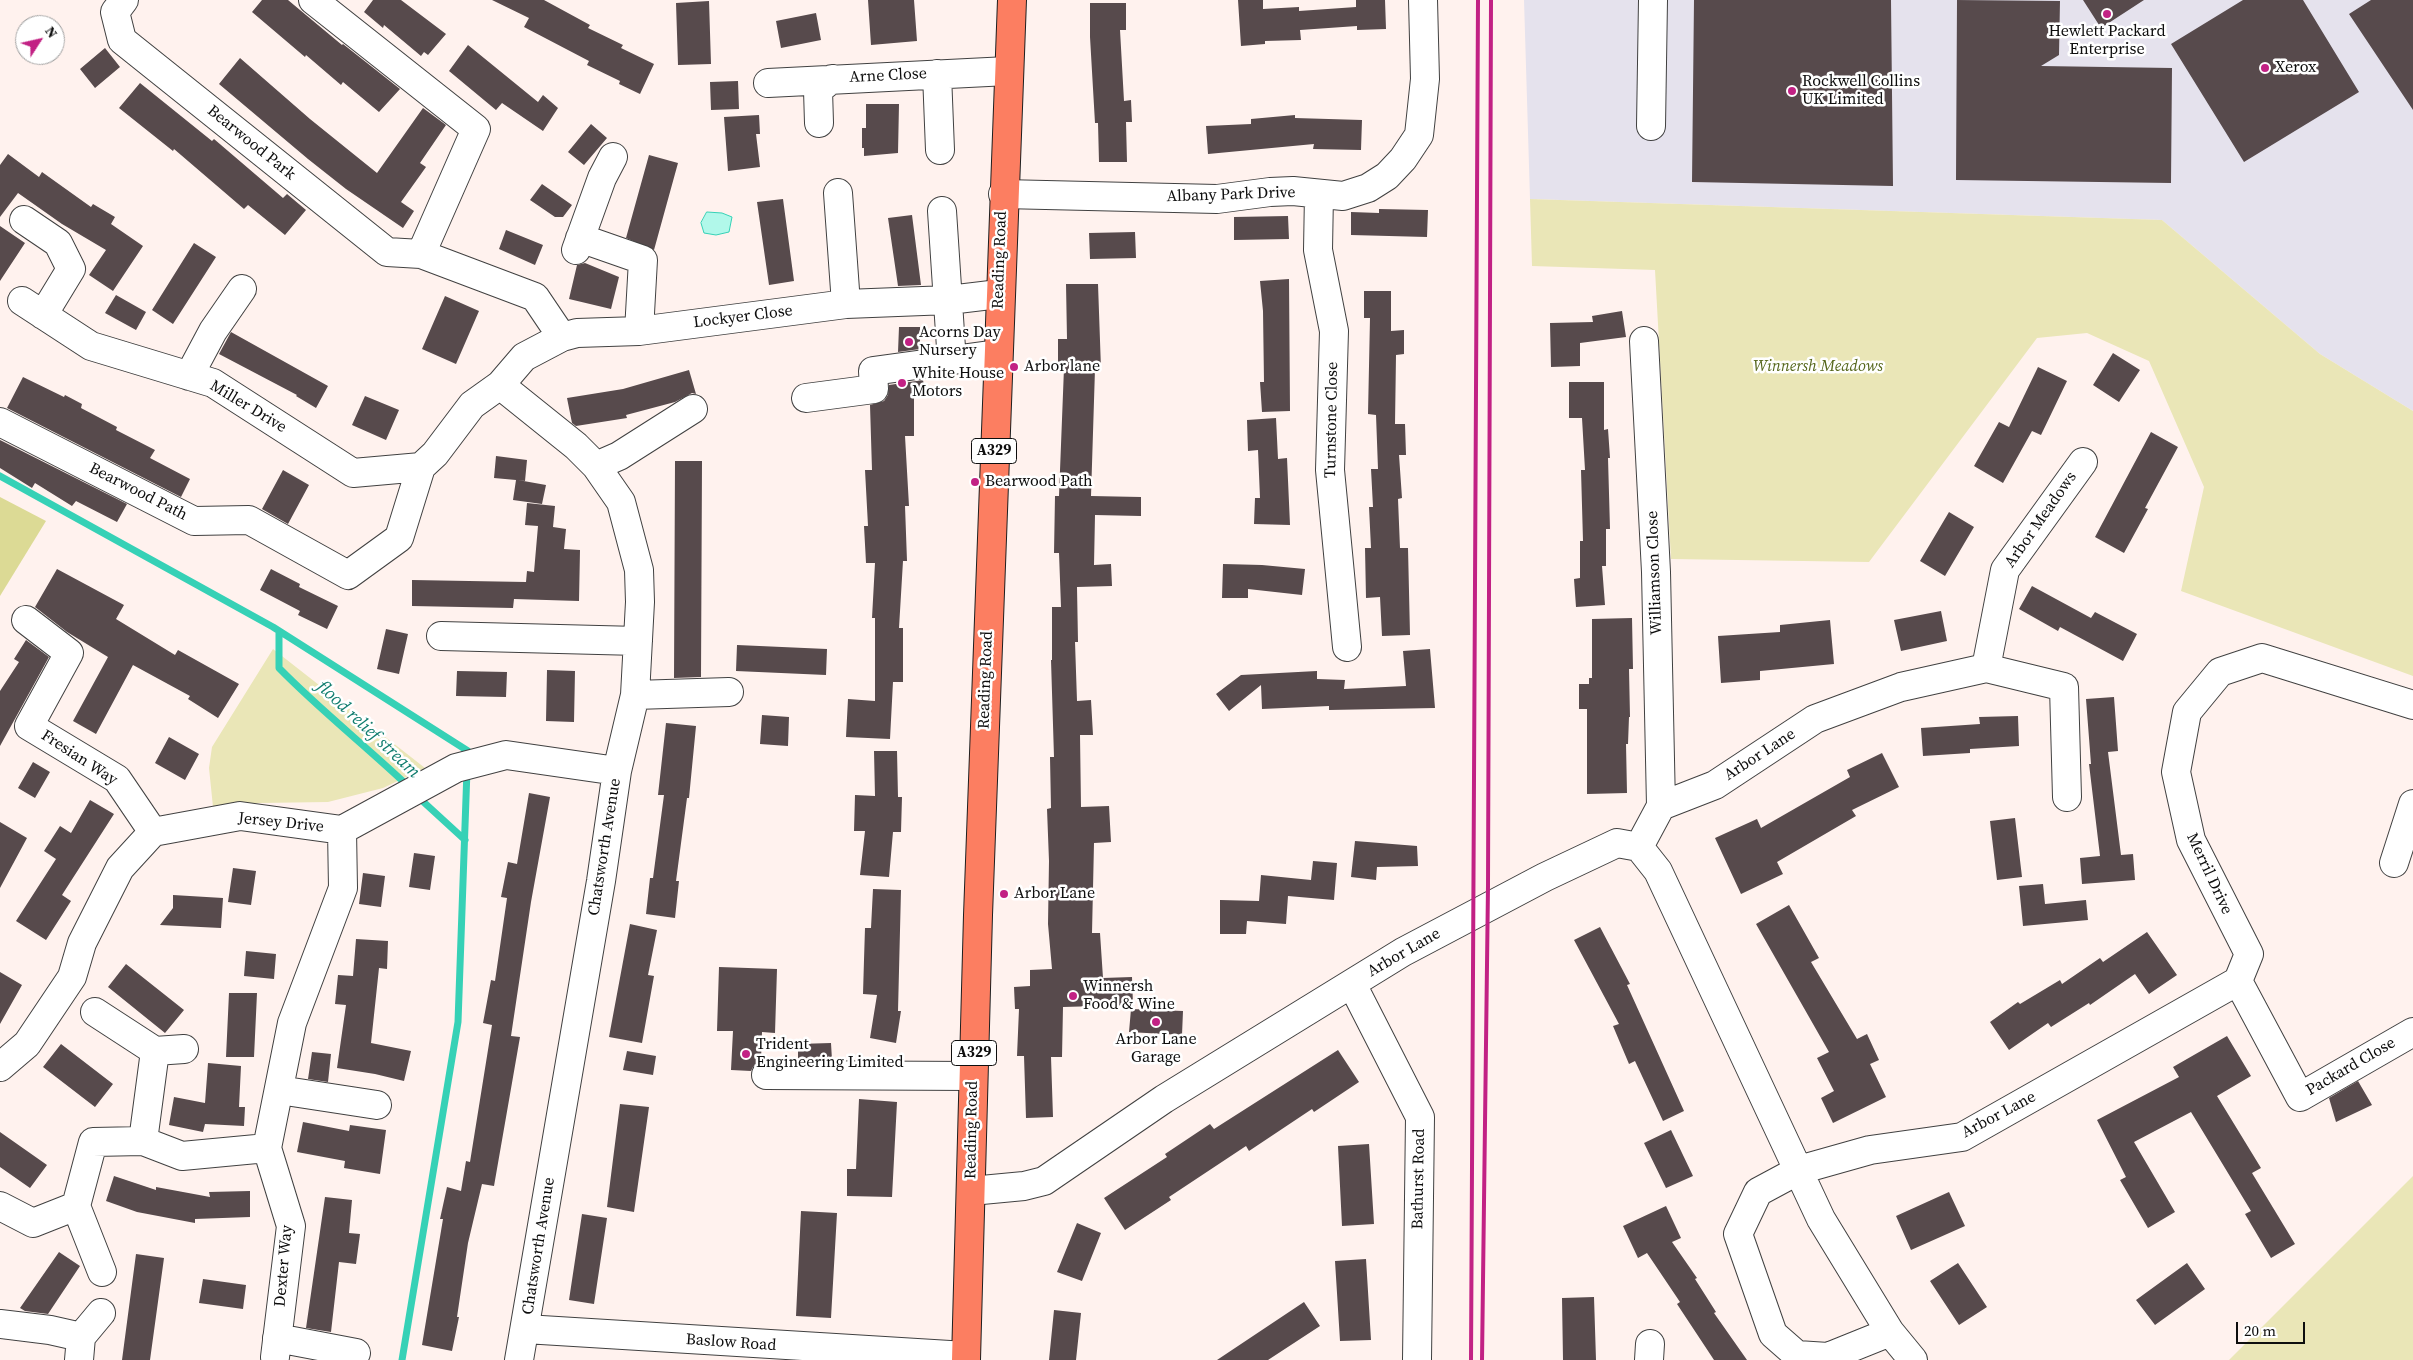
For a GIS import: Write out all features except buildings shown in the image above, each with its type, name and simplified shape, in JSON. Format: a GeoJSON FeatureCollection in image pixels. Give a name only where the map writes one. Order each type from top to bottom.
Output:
{"type":"FeatureCollection","features":[{"type":"Feature","properties":{"kind":"main road","name":"Reading Road"},"geometry":{"type":"LineString","coordinates":[[966,1358],[973,1076],[999,294],[1012,0]]}},
{"type":"Feature","properties":{"kind":"street","name":"Bearwood Park"},"geometry":{"type":"LineString","coordinates":[[124,0],[114,12],[122,40],[387,252],[421,254],[535,297],[562,337]]}},
{"type":"Feature","properties":{"kind":"street"},"geometry":{"type":"LineString","coordinates":[[313,0],[476,129],[421,254]]}},
{"type":"Feature","properties":{"kind":"street","name":"Albany Park Drive"},"geometry":{"type":"LineString","coordinates":[[1003,194],[1217,199],[1270,192],[1343,196],[1368,188],[1387,176],[1404,159],[1419,135],[1425,79],[1423,0]]}},
{"type":"Feature","properties":{"kind":"street"},"geometry":{"type":"LineString","coordinates":[[1651,126],[1653,0]]}},
{"type":"Feature","properties":{"kind":"street","name":"Arne Close"},"geometry":{"type":"LineString","coordinates":[[768,82],[1008,71]]}},
{"type":"Feature","properties":{"kind":"street"},"geometry":{"type":"LineString","coordinates":[[937,74],[940,150]]}},
{"type":"Feature","properties":{"kind":"street"},"geometry":{"type":"LineString","coordinates":[[819,123],[818,90],[832,79]]}},
{"type":"Feature","properties":{"kind":"street"},"geometry":{"type":"LineString","coordinates":[[613,157],[602,178],[578,244],[643,260],[639,331]]}},
{"type":"Feature","properties":{"kind":"street"},"geometry":{"type":"LineString","coordinates":[[838,193],[846,304]]}},
{"type":"Feature","properties":{"kind":"street","name":"Turnstone Close"},"geometry":{"type":"LineString","coordinates":[[1319,194],[1318,250],[1334,331],[1330,470],[1347,647]]}},
{"type":"Feature","properties":{"kind":"street"},"geometry":{"type":"LineString","coordinates":[[942,211],[951,348]]}},
{"type":"Feature","properties":{"kind":"street","name":"Miller Drive"},"geometry":{"type":"LineString","coordinates":[[24,220],[58,243],[71,269],[33,308],[91,346],[213,383],[353,473],[421,468]]}},
{"type":"Feature","properties":{"kind":"street"},"geometry":{"type":"LineString","coordinates":[[189,376],[213,331],[242,289]]}},
{"type":"Feature","properties":{"kind":"street","name":"Lockyer Close"},"geometry":{"type":"LineString","coordinates":[[500,384],[524,356],[562,337],[577,333],[639,331],[846,304],[949,300],[999,294]]}},
{"type":"Feature","properties":{"kind":"street","name":"Williamson Close"},"geometry":{"type":"LineString","coordinates":[[1644,340],[1656,572],[1661,806]]}},
{"type":"Feature","properties":{"kind":"street"},"geometry":{"type":"LineString","coordinates":[[806,398],[874,390],[873,371],[997,354]]}},
{"type":"Feature","properties":{"kind":"street","name":"Chatsworth Avenue"},"geometry":{"type":"LineString","coordinates":[[500,384],[576,446],[596,466],[621,502],[639,570],[635,695],[617,771],[601,881],[526,1329],[519,1360]]}},
{"type":"Feature","properties":{"kind":"street","name":"Bearwood Path"},"geometry":{"type":"LineString","coordinates":[[0,422],[194,521],[249,520],[348,575],[399,538],[421,468],[435,454],[472,405],[500,384]]}},
{"type":"Feature","properties":{"kind":"street"},"geometry":{"type":"LineString","coordinates":[[596,466],[619,456],[693,410]]}},
{"type":"Feature","properties":{"kind":"street","name":"Arbor Meadows"},"geometry":{"type":"LineString","coordinates":[[1986,668],[2005,570],[2083,462]]}},
{"type":"Feature","properties":{"kind":"street","name":"Fresian Way"},"geometry":{"type":"LineString","coordinates":[[26,620],[69,653],[29,726],[117,779],[153,832]]}},
{"type":"Feature","properties":{"kind":"street"},"geometry":{"type":"LineString","coordinates":[[441,636],[638,641]]}},
{"type":"Feature","properties":{"kind":"street","name":"Merril Drive"},"geometry":{"type":"LineString","coordinates":[[2238,980],[2248,954],[2191,840],[2176,772],[2186,712],[2220,672],[2262,658],[2413,705]]}},
{"type":"Feature","properties":{"kind":"street"},"geometry":{"type":"LineString","coordinates":[[1986,668],[2064,687],[2067,796]]}},
{"type":"Feature","properties":{"kind":"street","name":"Arbor Lane"},"geometry":{"type":"LineString","coordinates":[[1661,806],[1715,785],[1815,719],[1901,687],[1986,668]]}},
{"type":"Feature","properties":{"kind":"street"},"geometry":{"type":"LineString","coordinates":[[635,695],[729,692]]}},
{"type":"Feature","properties":{"kind":"street","name":"Jersey Drive"},"geometry":{"type":"LineString","coordinates":[[153,832],[240,816],[342,830],[456,768],[506,755],[617,771]]}},
{"type":"Feature","properties":{"kind":"street"},"geometry":{"type":"LineString","coordinates":[[2394,864],[2413,804]]}},
{"type":"Feature","properties":{"kind":"street"},"geometry":{"type":"LineString","coordinates":[[1661,806],[1638,847],[1658,870],[1821,1219],[1890,1332],[1913,1360]]}},
{"type":"Feature","properties":{"kind":"street","name":"Dexter Way"},"geometry":{"type":"LineString","coordinates":[[342,830],[344,888],[292,1023],[267,1148],[291,1226],[276,1348],[356,1353]]}},
{"type":"Feature","properties":{"kind":"street"},"geometry":{"type":"LineString","coordinates":[[0,1067],[27,1044],[72,977],[82,943],[120,868],[153,832]]}},
{"type":"Feature","properties":{"kind":"street","name":"Arbor Lane"},"geometry":{"type":"LineString","coordinates":[[970,1191],[1024,1186],[1044,1181],[1164,1099],[1450,926],[1545,877],[1617,843],[1638,847]]}},
{"type":"Feature","properties":{"kind":"street","name":"Arbor Lane"},"geometry":{"type":"LineString","coordinates":[[1796,1357],[1773,1334],[1738,1234],[1758,1192],[1799,1170],[1870,1150],[1962,1137],[2156,1029],[2238,980]]}},
{"type":"Feature","properties":{"kind":"street","name":"Packard Close"},"geometry":{"type":"LineString","coordinates":[[2238,980],[2300,1097],[2413,1032]]}},
{"type":"Feature","properties":{"kind":"street","name":"Bathurst Road"},"geometry":{"type":"LineString","coordinates":[[1352,984],[1420,1117],[1417,1360]]}},
{"type":"Feature","properties":{"kind":"street"},"geometry":{"type":"LineString","coordinates":[[95,1012],[155,1051],[184,1050]]}},
{"type":"Feature","properties":{"kind":"street"},"geometry":{"type":"LineString","coordinates":[[143,1141],[155,1051]]}},
{"type":"Feature","properties":{"kind":"street"},"geometry":{"type":"LineString","coordinates":[[766,1075],[973,1076]]}},
{"type":"Feature","properties":{"kind":"street"},"geometry":{"type":"LineString","coordinates":[[278,1090],[377,1104]]}},
{"type":"Feature","properties":{"kind":"street"},"geometry":{"type":"LineString","coordinates":[[102,1272],[76,1206],[93,1142],[143,1141],[182,1156],[267,1148]]}},
{"type":"Feature","properties":{"kind":"street"},"geometry":{"type":"LineString","coordinates":[[0,1206],[33,1223],[76,1206]]}},
{"type":"Feature","properties":{"kind":"street"},"geometry":{"type":"LineString","coordinates":[[0,1324],[50,1330],[80,1349],[101,1313]]}},
{"type":"Feature","properties":{"kind":"street","name":"Baslow Road"},"geometry":{"type":"LineString","coordinates":[[526,1329],[803,1354],[966,1358]]}},
{"type":"Feature","properties":{"kind":"street"},"geometry":{"type":"LineString","coordinates":[[1796,1357],[1828,1357],[1890,1332]]}},
{"type":"Feature","properties":{"kind":"shaded area"},"geometry":{"type":"Polygon","coordinates":[[[1524,0],[2413,0],[2413,411],[2320,354],[2162,220],[1530,199],[1524,0]]]}},
{"type":"Feature","properties":{"kind":"shaded area"},"geometry":{"type":"Polygon","coordinates":[[[0,497],[46,521],[0,596],[0,497]]]}},
{"type":"Feature","properties":{"kind":"green space","name":"Winnersh Meadows"},"geometry":{"type":"Polygon","coordinates":[[[1530,199],[2162,220],[2320,354],[2413,411],[2413,676],[2181,591],[2204,487],[2149,361],[2087,333],[2037,338],[1869,562],[1671,559],[1655,270],[1532,266],[1530,199]]]}},
{"type":"Feature","properties":{"kind":"green space"},"geometry":{"type":"Polygon","coordinates":[[[273,649],[425,768],[383,788],[328,802],[259,803],[213,807],[209,768],[212,747],[273,649]]]}},
{"type":"Feature","properties":{"kind":"green space"},"geometry":{"type":"Polygon","coordinates":[[[2413,1176],[2413,1360],[2229,1360],[2413,1176]]]}},
{"type":"Feature","properties":{"kind":"water"},"geometry":{"type":"Polygon","coordinates":[[[707,212],[722,213],[732,217],[729,232],[716,235],[704,233],[701,223],[707,212]]]}},
{"type":"Feature","properties":{"kind":"waterway"},"geometry":{"type":"LineString","coordinates":[[0,476],[273,627],[468,751],[467,759]]}},
{"type":"Feature","properties":{"kind":"waterway","name":"flood relief stream"},"geometry":{"type":"LineString","coordinates":[[279,631],[279,668],[408,786]]}},
{"type":"Feature","properties":{"kind":"waterway"},"geometry":{"type":"LineString","coordinates":[[402,1360],[458,1022],[467,770]]}},
{"type":"Feature","properties":{"kind":"waterway","name":"flood relief stream"},"geometry":{"type":"LineString","coordinates":[[417,796],[465,840]]}},
{"type":"Feature","properties":{"kind":"railway"},"geometry":{"type":"LineString","coordinates":[[1471,1360],[1478,0]]}},
{"type":"Feature","properties":{"kind":"railway"},"geometry":{"type":"LineString","coordinates":[[1482,1360],[1488,886],[1491,0]]}},
{"type":"Feature","properties":{"kind":"place","name":"Hewlett Packard Enterprise"},"geometry":{"type":"Point","coordinates":[2107,14]}},
{"type":"Feature","properties":{"kind":"place","name":"Xerox"},"geometry":{"type":"Point","coordinates":[2265,68]}},
{"type":"Feature","properties":{"kind":"place","name":"Rockwell Collins UK Limited"},"geometry":{"type":"Point","coordinates":[1792,91]}},
{"type":"Feature","properties":{"kind":"place","name":"Acorns Day Nursery"},"geometry":{"type":"Point","coordinates":[909,342]}},
{"type":"Feature","properties":{"kind":"place","name":"Arbor lane"},"geometry":{"type":"Point","coordinates":[1014,367]}},
{"type":"Feature","properties":{"kind":"place","name":"White House Motors"},"geometry":{"type":"Point","coordinates":[902,383]}},
{"type":"Feature","properties":{"kind":"place","name":"Bearwood Path"},"geometry":{"type":"Point","coordinates":[975,482]}},
{"type":"Feature","properties":{"kind":"place","name":"Arbor Lane"},"geometry":{"type":"Point","coordinates":[1004,894]}},
{"type":"Feature","properties":{"kind":"place","name":"Winnersh Food & Wine"},"geometry":{"type":"Point","coordinates":[1073,996]}},
{"type":"Feature","properties":{"kind":"place","name":"Arbor Lane Garage"},"geometry":{"type":"Point","coordinates":[1156,1022]}},
{"type":"Feature","properties":{"kind":"place","name":"Trident Engineering Limited"},"geometry":{"type":"Point","coordinates":[746,1054]}}]}
